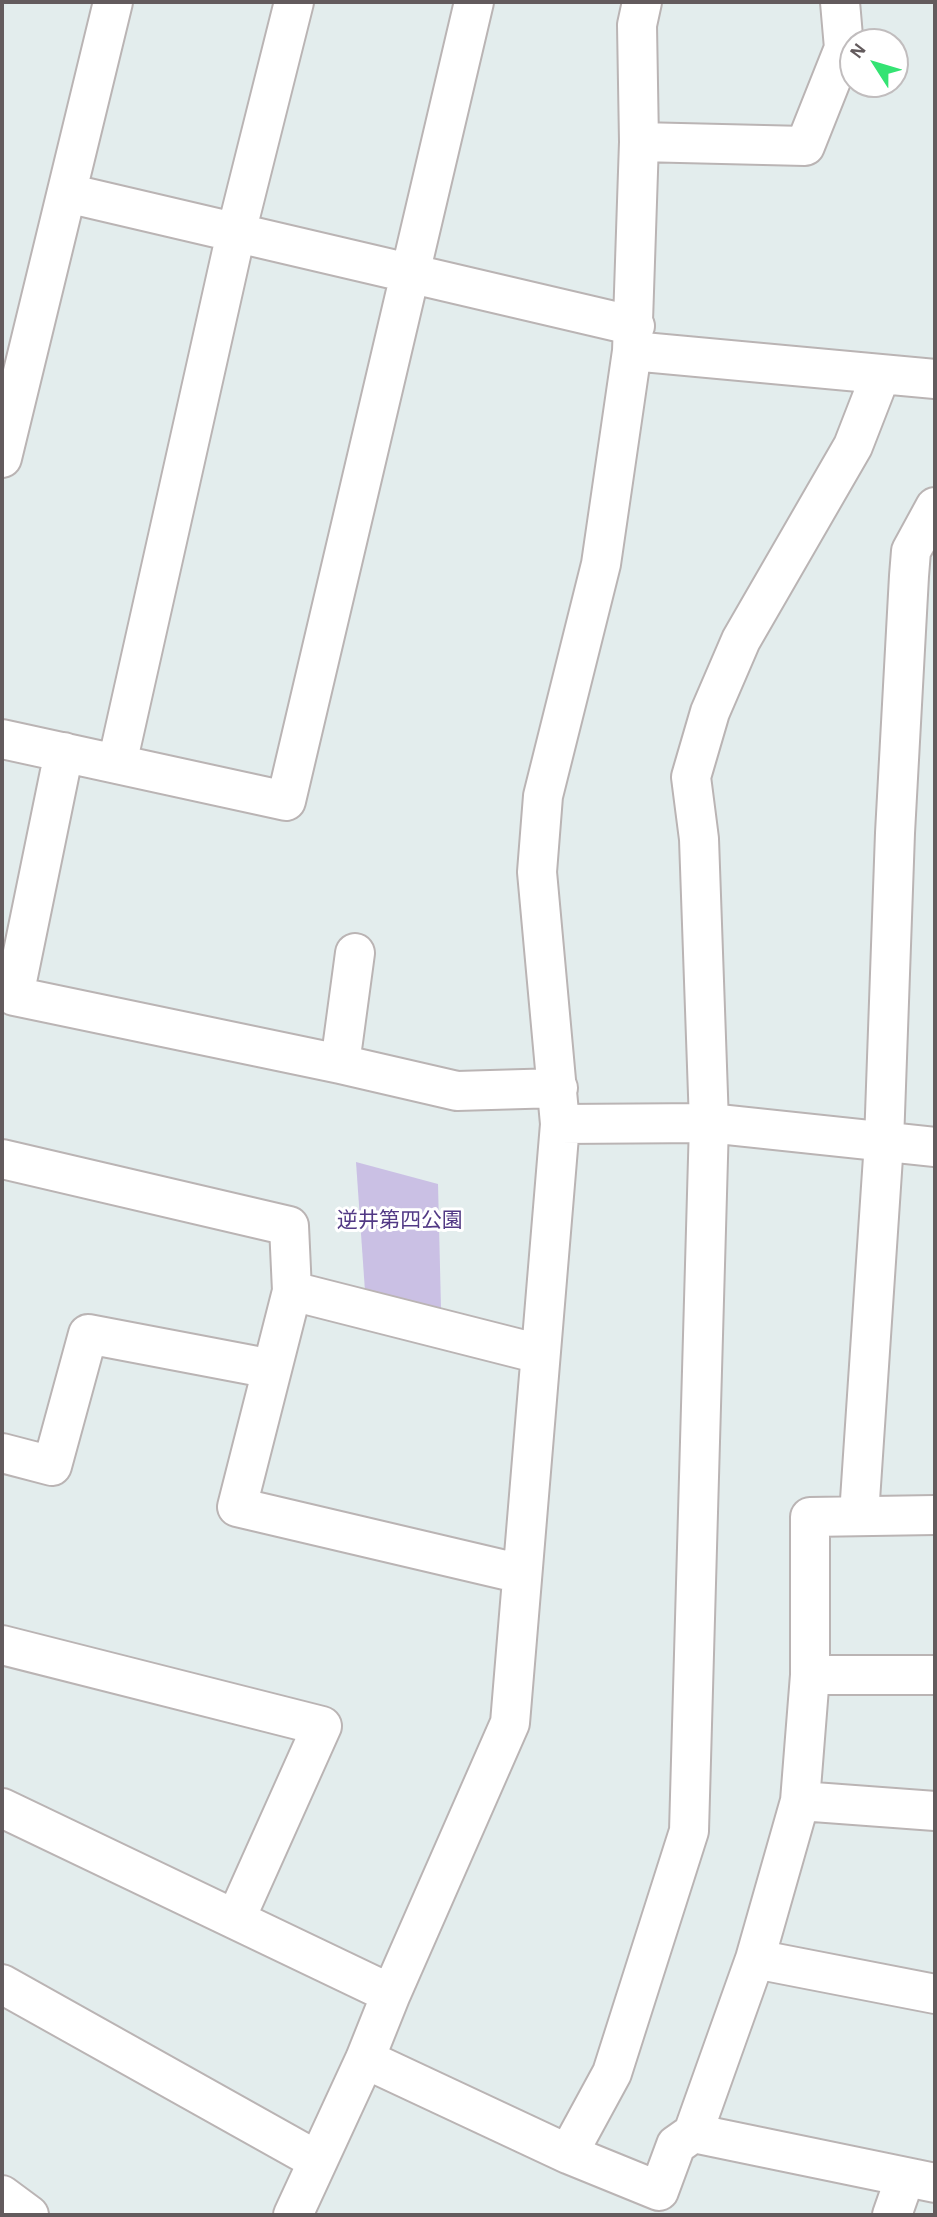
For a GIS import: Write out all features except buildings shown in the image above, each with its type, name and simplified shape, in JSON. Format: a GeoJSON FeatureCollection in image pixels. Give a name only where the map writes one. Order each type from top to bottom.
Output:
{"type":"FeatureCollection","features":[{"type":"Feature","properties":{"kind":"street"},"geometry":{"type":"LineString","coordinates":[[2,458],[16,345],[67,193],[113,2]]}},
{"type":"Feature","properties":{"kind":"street"},"geometry":{"type":"LineString","coordinates":[[117,764],[236,233],[293,2]]}},
{"type":"Feature","properties":{"kind":"street"},"geometry":{"type":"LineString","coordinates":[[2,738],[286,801],[474,2]]}},
{"type":"Feature","properties":{"kind":"street"},"geometry":{"type":"LineString","coordinates":[[293,2215],[366,2060],[391,1994],[510,1723],[559,1106],[537,872],[543,796],[601,564],[633,339],[639,142],[637,25],[642,2]]}},
{"type":"Feature","properties":{"kind":"street"},"geometry":{"type":"LineString","coordinates":[[639,142],[805,146],[844,48],[840,2]]}},
{"type":"Feature","properties":{"kind":"street"},"geometry":{"type":"LineString","coordinates":[[67,193],[409,273],[633,339],[881,374],[935,379]]}},
{"type":"Feature","properties":{"kind":"street"},"geometry":{"type":"LineString","coordinates":[[568,2154],[612,2073],[689,1831],[709,1123],[699,839],[691,777],[710,712],[741,640],[853,446],[881,374]]}},
{"type":"Feature","properties":{"kind":"street"},"geometry":{"type":"LineString","coordinates":[[859,1515],[884,1142],[895,833],[922,578],[911,551],[935,507]]}},
{"type":"Feature","properties":{"kind":"street"},"geometry":{"type":"LineString","coordinates":[[64,752],[14,996],[457,1091],[559,1106],[935,1147]]}},
{"type":"Feature","properties":{"kind":"street"},"geometry":{"type":"LineString","coordinates":[[340,1064],[355,953]]}},
{"type":"Feature","properties":{"kind":"street"},"geometry":{"type":"LineString","coordinates":[[2,1159],[289,1226],[292,1291],[237,1507],[522,1574]]}},
{"type":"Feature","properties":{"kind":"street"},"geometry":{"type":"LineString","coordinates":[[292,1291],[540,1354]]}},
{"type":"Feature","properties":{"kind":"street"},"geometry":{"type":"LineString","coordinates":[[2,1453],[52,1466],[88,1334],[272,1369]]}},
{"type":"Feature","properties":{"kind":"street"},"geometry":{"type":"LineString","coordinates":[[366,2060],[568,2154],[659,2191],[676,2145],[693,2133],[755,1959],[800,1801],[810,1675],[810,1517],[935,1515]]}},
{"type":"Feature","properties":{"kind":"street"},"geometry":{"type":"LineString","coordinates":[[2,1645],[322,1726],[236,1918]]}},
{"type":"Feature","properties":{"kind":"street"},"geometry":{"type":"LineString","coordinates":[[810,1675],[935,1675]]}},
{"type":"Feature","properties":{"kind":"street"},"geometry":{"type":"LineString","coordinates":[[800,1801],[935,1811]]}},
{"type":"Feature","properties":{"kind":"street"},"geometry":{"type":"LineString","coordinates":[[2,1808],[391,1994]]}},
{"type":"Feature","properties":{"kind":"street"},"geometry":{"type":"LineString","coordinates":[[755,1959],[935,1994]]}},
{"type":"Feature","properties":{"kind":"street"},"geometry":{"type":"LineString","coordinates":[[2,1984],[318,2161]]}},
{"type":"Feature","properties":{"kind":"street"},"geometry":{"type":"LineString","coordinates":[[693,2133],[920,2181],[892,2215]]}},
{"type":"Feature","properties":{"kind":"street"},"geometry":{"type":"LineString","coordinates":[[2,2195],[29,2215]]}},
{"type":"Feature","properties":{"kind":"green space","name":"逆井第四公園"},"geometry":{"type":"Polygon","coordinates":[[[356,1162],[438,1184],[441,1309],[365,1291],[356,1162]]]}}]}
